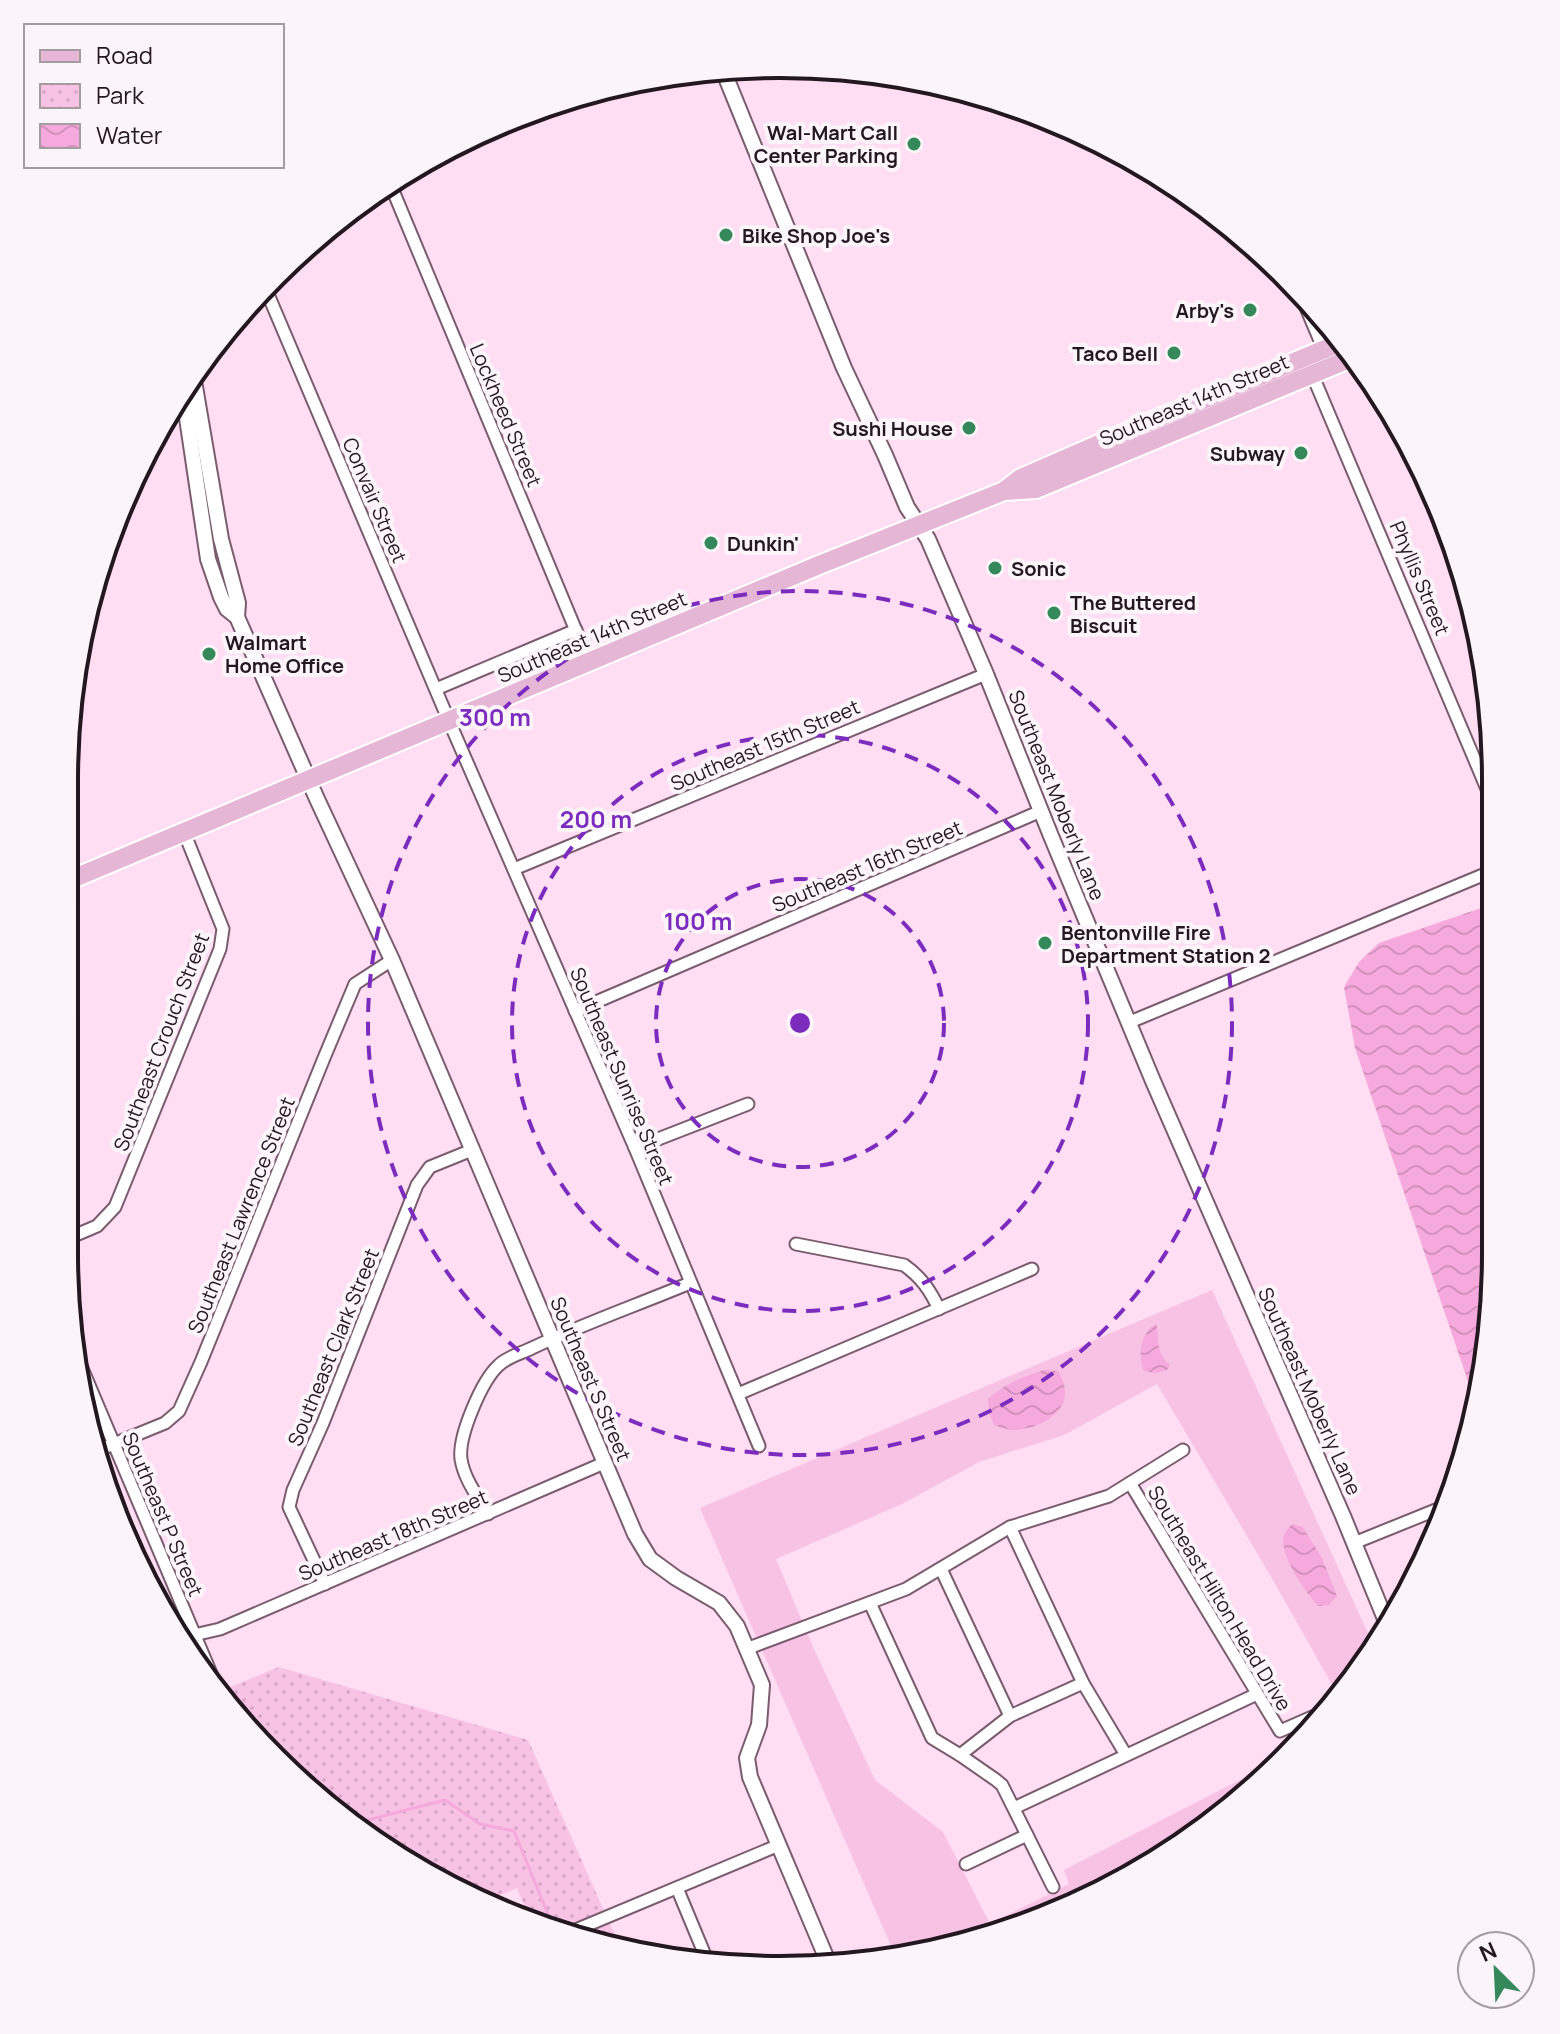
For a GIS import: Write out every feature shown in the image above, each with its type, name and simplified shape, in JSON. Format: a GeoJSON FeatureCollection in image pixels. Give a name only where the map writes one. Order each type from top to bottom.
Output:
{"type":"FeatureCollection","features":[{"type":"Feature","properties":{"kind":"main road","name":"Southeast 14th Street"},"geometry":{"type":"LineString","coordinates":[[1004,491],[1036,489],[1312,374],[1334,352]]}},
{"type":"Feature","properties":{"kind":"main road","name":"Southeast 14th Street"},"geometry":{"type":"LineString","coordinates":[[78,877],[819,565],[1004,491],[1021,478],[1334,352]]}},
{"type":"Feature","properties":{"kind":"street","name":"Southeast Moberly Lane"},"geometry":{"type":"LineString","coordinates":[[727,81],[844,368],[905,503],[928,539],[1201,1193],[1383,1613]]}},
{"type":"Feature","properties":{"kind":"street","name":"Lockheed Street"},"geometry":{"type":"LineString","coordinates":[[394,193],[589,662]]}},
{"type":"Feature","properties":{"kind":"street","name":"Convair Street"},"geometry":{"type":"LineString","coordinates":[[270,299],[449,721]]}},
{"type":"Feature","properties":{"kind":"street","name":"Phyllis Street"},"geometry":{"type":"LineString","coordinates":[[1312,374],[1482,777]]}},
{"type":"Feature","properties":{"kind":"street"},"geometry":{"type":"LineString","coordinates":[[196,391],[221,539],[238,603],[237,617]]}},
{"type":"Feature","properties":{"kind":"street"},"geometry":{"type":"LineString","coordinates":[[185,407],[208,559],[227,609],[237,617]]}},
{"type":"Feature","properties":{"kind":"street","name":"Southeast S Street"},"geometry":{"type":"LineString","coordinates":[[237,617],[392,960],[635,1534],[650,1559],[719,1603],[737,1626],[762,1685],[759,1725],[747,1758],[750,1777],[825,1954]]}},
{"type":"Feature","properties":{"kind":"street"},"geometry":{"type":"LineString","coordinates":[[436,689],[576,630]]}},
{"type":"Feature","properties":{"kind":"street","name":"Southeast 15th Street"},"geometry":{"type":"LineString","coordinates":[[514,869],[986,674]]}},
{"type":"Feature","properties":{"kind":"street","name":"Southeast Sunrise Street"},"geometry":{"type":"LineString","coordinates":[[449,721],[635,1148],[759,1446]]}},
{"type":"Feature","properties":{"kind":"street","name":"Southeast 16th Street"},"geometry":{"type":"LineString","coordinates":[[575,1011],[1041,811]]}},
{"type":"Feature","properties":{"kind":"street","name":"Southeast Crouch Street"},"geometry":{"type":"LineString","coordinates":[[78,1234],[97,1226],[115,1207],[220,949],[223,929],[184,832]]}},
{"type":"Feature","properties":{"kind":"street"},"geometry":{"type":"LineString","coordinates":[[1130,1022],[1482,875]]}},
{"type":"Feature","properties":{"kind":"street","name":"Southeast Lawrence Street"},"geometry":{"type":"LineString","coordinates":[[105,1447],[165,1423],[179,1411],[355,984],[392,960]]}},
{"type":"Feature","properties":{"kind":"street"},"geometry":{"type":"LineString","coordinates":[[635,1148],[748,1104]]}},
{"type":"Feature","properties":{"kind":"street","name":"Southeast Clark Street"},"geometry":{"type":"LineString","coordinates":[[325,1584],[289,1507],[293,1490],[323,1423],[417,1185],[430,1167],[472,1150]]}},
{"type":"Feature","properties":{"kind":"street"},"geometry":{"type":"LineString","coordinates":[[796,1244],[904,1265],[928,1287],[939,1309]]}},
{"type":"Feature","properties":{"kind":"street"},"geometry":{"type":"LineString","coordinates":[[738,1394],[1032,1269]]}},
{"type":"Feature","properties":{"kind":"street"},"geometry":{"type":"LineString","coordinates":[[488,1514],[470,1485],[461,1458],[464,1435],[473,1408],[499,1364],[690,1283]]}},
{"type":"Feature","properties":{"kind":"street","name":"Southeast P Street"},"geometry":{"type":"LineString","coordinates":[[91,1390],[201,1651]]}},
{"type":"Feature","properties":{"kind":"street"},"geometry":{"type":"LineString","coordinates":[[746,1649],[906,1589],[1010,1527],[1109,1496],[1183,1450]]}},
{"type":"Feature","properties":{"kind":"street","name":"Southeast 18th Street"},"geometry":{"type":"LineString","coordinates":[[194,1635],[220,1629],[604,1463]]}},
{"type":"Feature","properties":{"kind":"street","name":"Southeast Hilton Head Drive"},"geometry":{"type":"LineString","coordinates":[[1130,1483],[1280,1731],[1305,1720]]}},
{"type":"Feature","properties":{"kind":"street"},"geometry":{"type":"LineString","coordinates":[[1354,1543],[1434,1511]]}},
{"type":"Feature","properties":{"kind":"street"},"geometry":{"type":"LineString","coordinates":[[1010,1527],[1083,1683],[1126,1755]]}},
{"type":"Feature","properties":{"kind":"street"},"geometry":{"type":"LineString","coordinates":[[941,1569],[1010,1716]]}},
{"type":"Feature","properties":{"kind":"street"},"geometry":{"type":"LineString","coordinates":[[870,1603],[932,1738],[996,1780],[1014,1808],[1053,1887]]}},
{"type":"Feature","properties":{"kind":"street"},"geometry":{"type":"LineString","coordinates":[[960,1755],[1010,1716],[1083,1683]]}},
{"type":"Feature","properties":{"kind":"street"},"geometry":{"type":"LineString","coordinates":[[1014,1808],[1257,1694]]}},
{"type":"Feature","properties":{"kind":"street"},"geometry":{"type":"LineString","coordinates":[[966,1864],[1027,1835]]}},
{"type":"Feature","properties":{"kind":"street"},"geometry":{"type":"LineString","coordinates":[[582,1927],[779,1845]]}},
{"type":"Feature","properties":{"kind":"street"},"geometry":{"type":"LineString","coordinates":[[677,1888],[703,1951]]}},
{"type":"Feature","properties":{"kind":"green space"},"geometry":{"type":"Polygon","coordinates":[[[1212,1290],[1369,1636],[1333,1686],[1157,1384],[1064,1435],[979,1462],[902,1504],[776,1559],[875,1780],[943,1832],[990,1924],[891,1947],[700,1508],[1212,1290]]]}},
{"type":"Feature","properties":{"kind":"green space"},"geometry":{"type":"Polygon","coordinates":[[[279,1667],[528,1740],[615,1936],[526,1908],[517,1888],[497,1896],[390,1838],[317,1782],[252,1717],[229,1688],[279,1667]]]}},
{"type":"Feature","properties":{"kind":"green space"},"geometry":{"type":"Polygon","coordinates":[[[1251,1774],[1207,1811],[1131,1862],[1049,1903],[991,1923],[1069,1884],[1064,1870],[1251,1774]]]}},
{"type":"Feature","properties":{"kind":"water"},"geometry":{"type":"Polygon","coordinates":[[[1482,908],[1482,1254],[1476,1346],[1470,1386],[1355,1048],[1344,987],[1359,962],[1379,943],[1482,908]]]}},
{"type":"Feature","properties":{"kind":"water"},"geometry":{"type":"Polygon","coordinates":[[[1155,1324],[1160,1352],[1170,1365],[1167,1370],[1155,1373],[1144,1371],[1141,1352],[1146,1333],[1155,1324]]]}},
{"type":"Feature","properties":{"kind":"water"},"geometry":{"type":"Polygon","coordinates":[[[1044,1370],[1058,1371],[1064,1384],[1065,1395],[1056,1413],[1048,1420],[1025,1429],[1011,1430],[994,1425],[988,1399],[1007,1385],[1044,1370]]]}},
{"type":"Feature","properties":{"kind":"water"},"geometry":{"type":"Polygon","coordinates":[[[1292,1524],[1303,1527],[1322,1558],[1337,1596],[1329,1605],[1318,1606],[1289,1562],[1283,1543],[1292,1524]]]}},
{"type":"Feature","properties":{"kind":"waterway"},"geometry":{"type":"LineString","coordinates":[[366,1820],[445,1800],[480,1824],[514,1831],[549,1917]]}},
{"type":"Feature","properties":{"kind":"place","name":"Wal-Mart Call Center Parking"},"geometry":{"type":"Point","coordinates":[914,144]}},
{"type":"Feature","properties":{"kind":"place","name":"Bike Shop Joe's"},"geometry":{"type":"Point","coordinates":[726,235]}},
{"type":"Feature","properties":{"kind":"place","name":"Arby's"},"geometry":{"type":"Point","coordinates":[1250,310]}},
{"type":"Feature","properties":{"kind":"place","name":"Taco Bell"},"geometry":{"type":"Point","coordinates":[1174,353]}},
{"type":"Feature","properties":{"kind":"place","name":"Sushi House"},"geometry":{"type":"Point","coordinates":[969,428]}},
{"type":"Feature","properties":{"kind":"place","name":"Subway"},"geometry":{"type":"Point","coordinates":[1301,453]}},
{"type":"Feature","properties":{"kind":"place","name":"Dunkin'"},"geometry":{"type":"Point","coordinates":[711,543]}},
{"type":"Feature","properties":{"kind":"place","name":"Sonic"},"geometry":{"type":"Point","coordinates":[995,568]}},
{"type":"Feature","properties":{"kind":"place","name":"The Buttered Biscuit"},"geometry":{"type":"Point","coordinates":[1054,613]}},
{"type":"Feature","properties":{"kind":"place","name":"Walmart Home Office"},"geometry":{"type":"Point","coordinates":[209,654]}},
{"type":"Feature","properties":{"kind":"place","name":"Bentonville Fire Department Station 2"},"geometry":{"type":"Point","coordinates":[1045,943]}}]}
